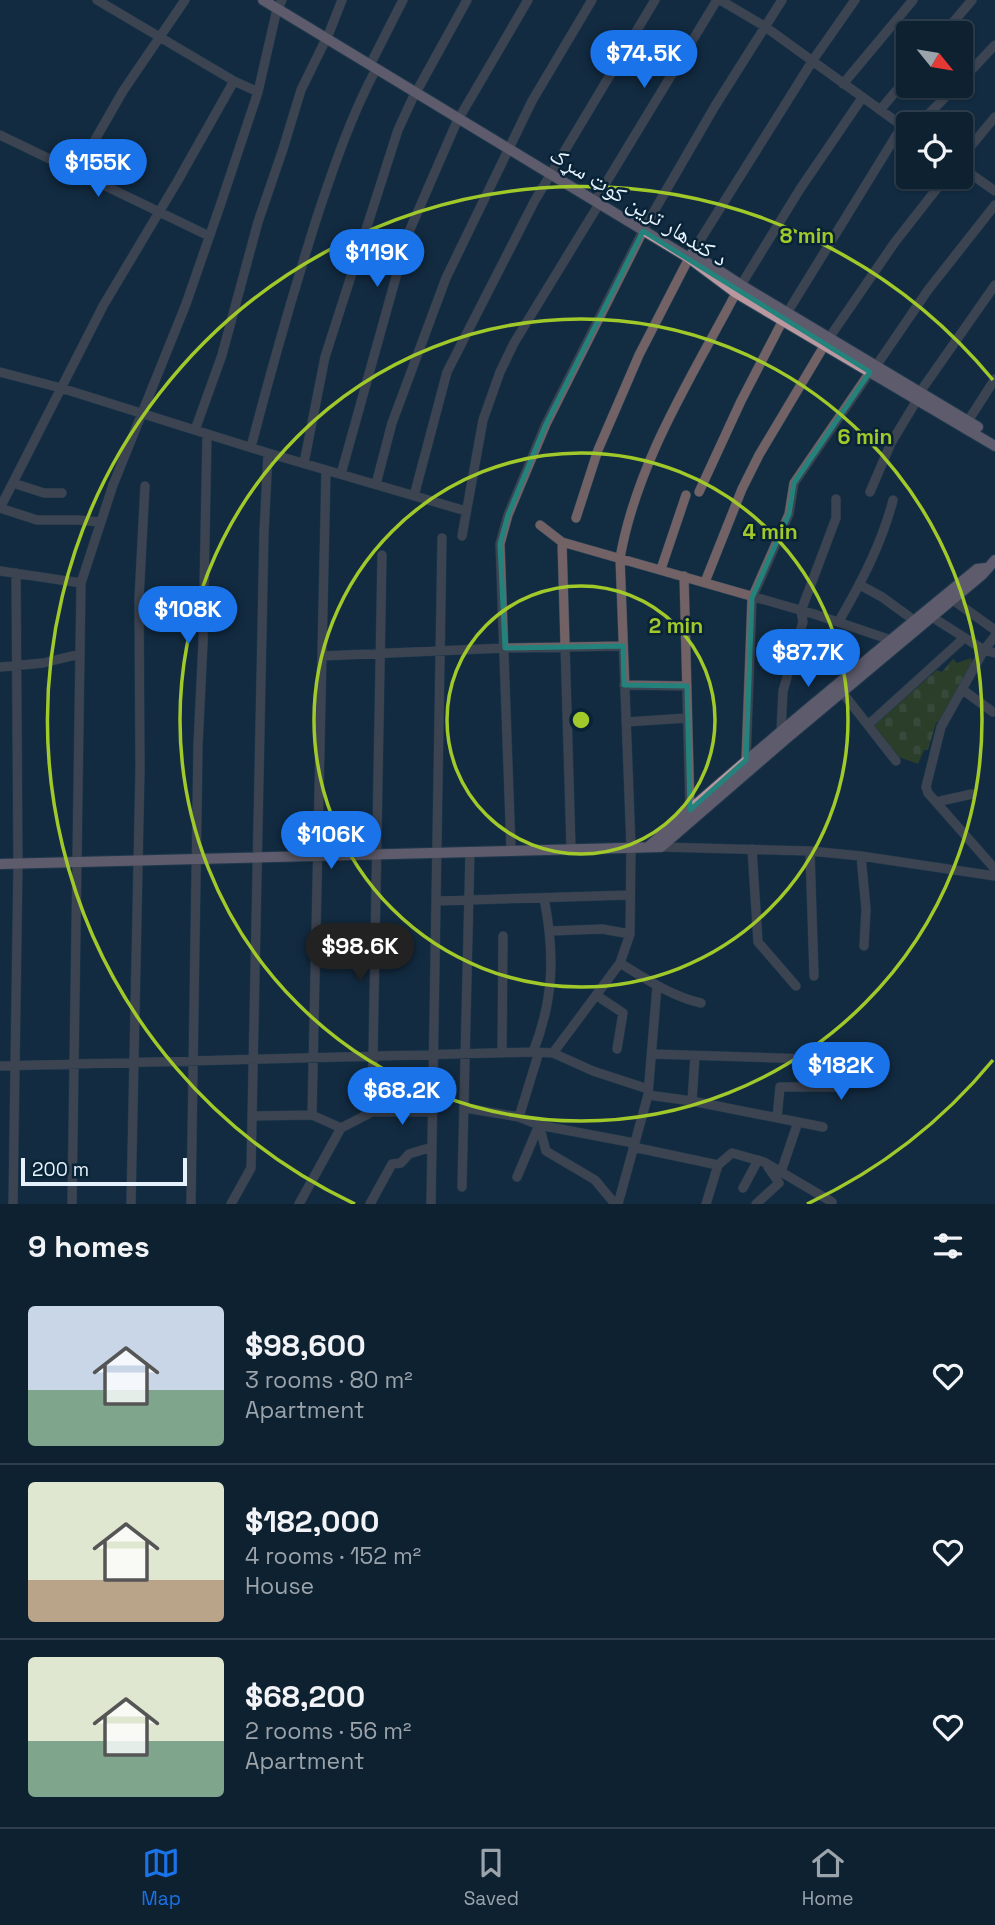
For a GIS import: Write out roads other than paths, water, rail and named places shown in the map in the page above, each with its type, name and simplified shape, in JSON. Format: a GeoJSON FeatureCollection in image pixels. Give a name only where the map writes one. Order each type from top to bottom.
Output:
{"type":"FeatureCollection","features":[{"type":"Feature","properties":{"kind":"main road","name":"د کندهار ترين کوټ سړک"},"geometry":{"type":"LineString","coordinates":[[263,0],[279,3],[327,36],[645,228],[738,289],[919,396],[995,437]]}},
{"type":"Feature","properties":{"kind":"main road","name":"د کندهار ترين کوټ سړک"},"geometry":{"type":"LineString","coordinates":[[973,427],[995,446]]}},
{"type":"Feature","properties":{"kind":"main road"},"geometry":{"type":"LineString","coordinates":[[0,864],[661,847],[953,600],[991,564]]}},
{"type":"Feature","properties":{"kind":"main road"},"geometry":{"type":"LineString","coordinates":[[648,847],[746,760],[977,569],[991,564]]}},
{"type":"Feature","properties":{"kind":"street"},"geometry":{"type":"LineString","coordinates":[[97,0],[234,81],[258,92]]}},
{"type":"Feature","properties":{"kind":"street"},"geometry":{"type":"LineString","coordinates":[[76,173],[123,91],[185,0]]}},
{"type":"Feature","properties":{"kind":"street"},"geometry":{"type":"LineString","coordinates":[[195,430],[222,355],[258,222],[301,90],[342,0]]}},
{"type":"Feature","properties":{"kind":"street"},"geometry":{"type":"LineString","coordinates":[[251,447],[278,345],[331,176],[374,64],[403,0]]}},
{"type":"Feature","properties":{"kind":"street"},"geometry":{"type":"LineString","coordinates":[[304,463],[325,357],[398,130],[467,0]]}},
{"type":"Feature","properties":{"kind":"street"},"geometry":{"type":"LineString","coordinates":[[341,474],[408,234],[460,116],[528,0]]}},
{"type":"Feature","properties":{"kind":"street"},"geometry":{"type":"LineString","coordinates":[[376,484],[391,423],[446,278],[532,101],[592,0]]}},
{"type":"Feature","properties":{"kind":"street"},"geometry":{"type":"LineString","coordinates":[[414,496],[447,372],[552,172],[655,0]]}},
{"type":"Feature","properties":{"kind":"street"},"geometry":{"type":"LineString","coordinates":[[462,536],[483,420],[500,372],[514,343],[718,0],[764,26],[896,122]]}},
{"type":"Feature","properties":{"kind":"street"},"geometry":{"type":"LineString","coordinates":[[511,850],[500,544],[509,515],[545,424],[645,228],[782,0]]}},
{"type":"Feature","properties":{"kind":"street"},"geometry":{"type":"LineString","coordinates":[[576,518],[603,438],[639,355],[690,256],[813,60],[855,0]]}},
{"type":"Feature","properties":{"kind":"street"},"geometry":{"type":"LineString","coordinates":[[843,84],[913,0]]}},
{"type":"Feature","properties":{"kind":"street"},"geometry":{"type":"LineString","coordinates":[[954,21],[972,0]]}},
{"type":"Feature","properties":{"kind":"street"},"geometry":{"type":"LineString","coordinates":[[72,1204],[81,583],[100,522],[186,304],[258,92],[279,3]]}},
{"type":"Feature","properties":{"kind":"street"},"geometry":{"type":"LineString","coordinates":[[973,68],[995,45]]}},
{"type":"Feature","properties":{"kind":"street"},"geometry":{"type":"LineString","coordinates":[[100,522],[37,520],[0,508],[103,306],[234,81]]}},
{"type":"Feature","properties":{"kind":"street"},"geometry":{"type":"LineString","coordinates":[[880,110],[896,91]]}},
{"type":"Feature","properties":{"kind":"street"},"geometry":{"type":"LineString","coordinates":[[554,1053],[620,963],[630,934],[631,847],[620,558],[644,472],[664,426],[738,289],[862,98]]}},
{"type":"Feature","properties":{"kind":"street"},"geometry":{"type":"LineString","coordinates":[[931,112],[944,98]]}},
{"type":"Feature","properties":{"kind":"street"},"geometry":{"type":"LineString","coordinates":[[973,144],[995,117]]}},
{"type":"Feature","properties":{"kind":"street"},"geometry":{"type":"LineString","coordinates":[[0,135],[209,236]]}},
{"type":"Feature","properties":{"kind":"street"},"geometry":{"type":"LineString","coordinates":[[699,492],[741,401],[785,317],[896,142]]}},
{"type":"Feature","properties":{"kind":"street"},"geometry":{"type":"LineString","coordinates":[[973,175],[995,191]]}},
{"type":"Feature","properties":{"kind":"street"},"geometry":{"type":"LineString","coordinates":[[705,582],[732,511],[753,467],[827,342],[895,242],[937,189]]}},
{"type":"Feature","properties":{"kind":"street"},"geometry":{"type":"LineString","coordinates":[[746,760],[752,597],[789,514],[794,484],[928,290],[995,205]]}},
{"type":"Feature","properties":{"kind":"street"},"geometry":{"type":"LineString","coordinates":[[870,492],[891,443],[919,396],[995,285]]}},
{"type":"Feature","properties":{"kind":"street"},"geometry":{"type":"LineString","coordinates":[[0,372],[61,388],[466,511]]}},
{"type":"Feature","properties":{"kind":"street"},"geometry":{"type":"LineString","coordinates":[[973,427],[995,379]]}},
{"type":"Feature","properties":{"kind":"street"},"geometry":{"type":"LineString","coordinates":[[191,1204],[198,745],[207,434]]}},
{"type":"Feature","properties":{"kind":"street"},"geometry":{"type":"LineString","coordinates":[[231,1204],[251,1168],[268,453]]}},
{"type":"Feature","properties":{"kind":"street"},"geometry":{"type":"LineString","coordinates":[[312,1115],[326,470]]}},
{"type":"Feature","properties":{"kind":"street"},"geometry":{"type":"LineString","coordinates":[[13,483],[44,493],[62,493]]}},
{"type":"Feature","properties":{"kind":"street"},"geometry":{"type":"LineString","coordinates":[[131,1204],[141,661],[139,593],[145,486]]}},
{"type":"Feature","properties":{"kind":"street"},"geometry":{"type":"LineString","coordinates":[[661,569],[686,495]]}},
{"type":"Feature","properties":{"kind":"street"},"geometry":{"type":"LineString","coordinates":[[781,731],[783,691],[803,622],[801,611],[836,518],[836,499]]}},
{"type":"Feature","properties":{"kind":"street"},"geometry":{"type":"LineString","coordinates":[[839,621],[860,585],[887,525],[893,500]]}},
{"type":"Feature","properties":{"kind":"street"},"geometry":{"type":"LineString","coordinates":[[540,525],[562,542],[839,621],[891,640]]}},
{"type":"Feature","properties":{"kind":"street"},"geometry":{"type":"LineString","coordinates":[[430,1204],[442,538]]}},
{"type":"Feature","properties":{"kind":"street"},"geometry":{"type":"LineString","coordinates":[[562,542],[571,848]]}},
{"type":"Feature","properties":{"kind":"street"},"geometry":{"type":"LineString","coordinates":[[372,1112],[382,555]]}},
{"type":"Feature","properties":{"kind":"street"},"geometry":{"type":"LineString","coordinates":[[0,571],[81,583]]}},
{"type":"Feature","properties":{"kind":"street"},"geometry":{"type":"LineString","coordinates":[[13,1204],[18,864],[16,573]]}},
{"type":"Feature","properties":{"kind":"street"},"geometry":{"type":"LineString","coordinates":[[684,576],[690,810]]}},
{"type":"Feature","properties":{"kind":"street"},"geometry":{"type":"LineString","coordinates":[[860,585],[915,621]]}},
{"type":"Feature","properties":{"kind":"street"},"geometry":{"type":"LineString","coordinates":[[953,600],[995,631]]}},
{"type":"Feature","properties":{"kind":"street"},"geometry":{"type":"LineString","coordinates":[[932,617],[984,650],[995,653]]}},
{"type":"Feature","properties":{"kind":"street"},"geometry":{"type":"LineString","coordinates":[[995,636],[984,650],[941,727],[926,787],[928,793],[995,869]]}},
{"type":"Feature","properties":{"kind":"street"},"geometry":{"type":"LineString","coordinates":[[868,725],[964,638]]}},
{"type":"Feature","properties":{"kind":"street"},"geometry":{"type":"LineString","coordinates":[[322,656],[622,646]]}},
{"type":"Feature","properties":{"kind":"street"},"geometry":{"type":"LineString","coordinates":[[0,667],[43,663],[80,654]]}},
{"type":"Feature","properties":{"kind":"street"},"geometry":{"type":"LineString","coordinates":[[624,685],[687,686]]}},
{"type":"Feature","properties":{"kind":"street"},"geometry":{"type":"LineString","coordinates":[[963,690],[993,712]]}},
{"type":"Feature","properties":{"kind":"street"},"geometry":{"type":"LineString","coordinates":[[842,692],[896,761]]}},
{"type":"Feature","properties":{"kind":"street"},"geometry":{"type":"LineString","coordinates":[[626,722],[688,718]]}},
{"type":"Feature","properties":{"kind":"street"},"geometry":{"type":"LineString","coordinates":[[936,802],[972,794]]}},
{"type":"Feature","properties":{"kind":"street"},"geometry":{"type":"LineString","coordinates":[[661,847],[810,851],[995,876]]}},
{"type":"Feature","properties":{"kind":"street"},"geometry":{"type":"LineString","coordinates":[[752,849],[758,942],[796,986]]}},
{"type":"Feature","properties":{"kind":"street"},"geometry":{"type":"LineString","coordinates":[[462,1186],[470,851]]}},
{"type":"Feature","properties":{"kind":"street"},"geometry":{"type":"LineString","coordinates":[[810,851],[814,976]]}},
{"type":"Feature","properties":{"kind":"street"},"geometry":{"type":"LineString","coordinates":[[861,856],[866,909],[864,946]]}},
{"type":"Feature","properties":{"kind":"street"},"geometry":{"type":"LineString","coordinates":[[436,901],[630,895]]}},
{"type":"Feature","properties":{"kind":"street"},"geometry":{"type":"LineString","coordinates":[[519,1116],[549,999],[550,931],[544,898]]}},
{"type":"Feature","properties":{"kind":"street"},"geometry":{"type":"LineString","coordinates":[[550,931],[602,929],[630,934]]}},
{"type":"Feature","properties":{"kind":"street"},"geometry":{"type":"LineString","coordinates":[[502,1053],[503,936]]}},
{"type":"Feature","properties":{"kind":"street"},"geometry":{"type":"LineString","coordinates":[[620,963],[657,986],[701,1003]]}},
{"type":"Feature","properties":{"kind":"street"},"geometry":{"type":"LineString","coordinates":[[616,1204],[648,1092],[657,986]]}},
{"type":"Feature","properties":{"kind":"street"},"geometry":{"type":"LineString","coordinates":[[596,995],[623,1013],[617,1049]]}},
{"type":"Feature","properties":{"kind":"street"},"geometry":{"type":"LineString","coordinates":[[0,1066],[554,1053],[593,1072],[648,1092],[823,1127]]}},
{"type":"Feature","properties":{"kind":"street"},"geometry":{"type":"LineString","coordinates":[[652,1054],[842,1060],[842,1083],[839,1087],[780,1087],[777,1118]]}},
{"type":"Feature","properties":{"kind":"street"},"geometry":{"type":"LineString","coordinates":[[692,1101],[695,1056]]}},
{"type":"Feature","properties":{"kind":"street"},"geometry":{"type":"LineString","coordinates":[[465,1108],[519,1116],[539,1125],[718,1165]]}},
{"type":"Feature","properties":{"kind":"street"},"geometry":{"type":"LineString","coordinates":[[299,1204],[341,1128],[372,1112],[432,1112]]}},
{"type":"Feature","properties":{"kind":"street"},"geometry":{"type":"LineString","coordinates":[[252,1116],[312,1115],[341,1128]]}},
{"type":"Feature","properties":{"kind":"street"},"geometry":{"type":"LineString","coordinates":[[781,1172],[798,1122]]}},
{"type":"Feature","properties":{"kind":"street"},"geometry":{"type":"LineString","coordinates":[[517,1177],[539,1125]]}},
{"type":"Feature","properties":{"kind":"street"},"geometry":{"type":"LineString","coordinates":[[539,1125],[546,1151],[595,1180],[616,1204]]}},
{"type":"Feature","properties":{"kind":"street"},"geometry":{"type":"LineString","coordinates":[[370,1204],[392,1164],[401,1163],[409,1154],[432,1147]]}},
{"type":"Feature","properties":{"kind":"street"},"geometry":{"type":"LineString","coordinates":[[706,1204],[718,1165],[732,1153],[761,1161],[832,1202]]}},
{"type":"Feature","properties":{"kind":"street"},"geometry":{"type":"LineString","coordinates":[[743,1188],[761,1161]]}},
{"type":"Feature","properties":{"kind":"street"},"geometry":{"type":"LineString","coordinates":[[756,1204],[779,1183],[761,1161]]}}]}
